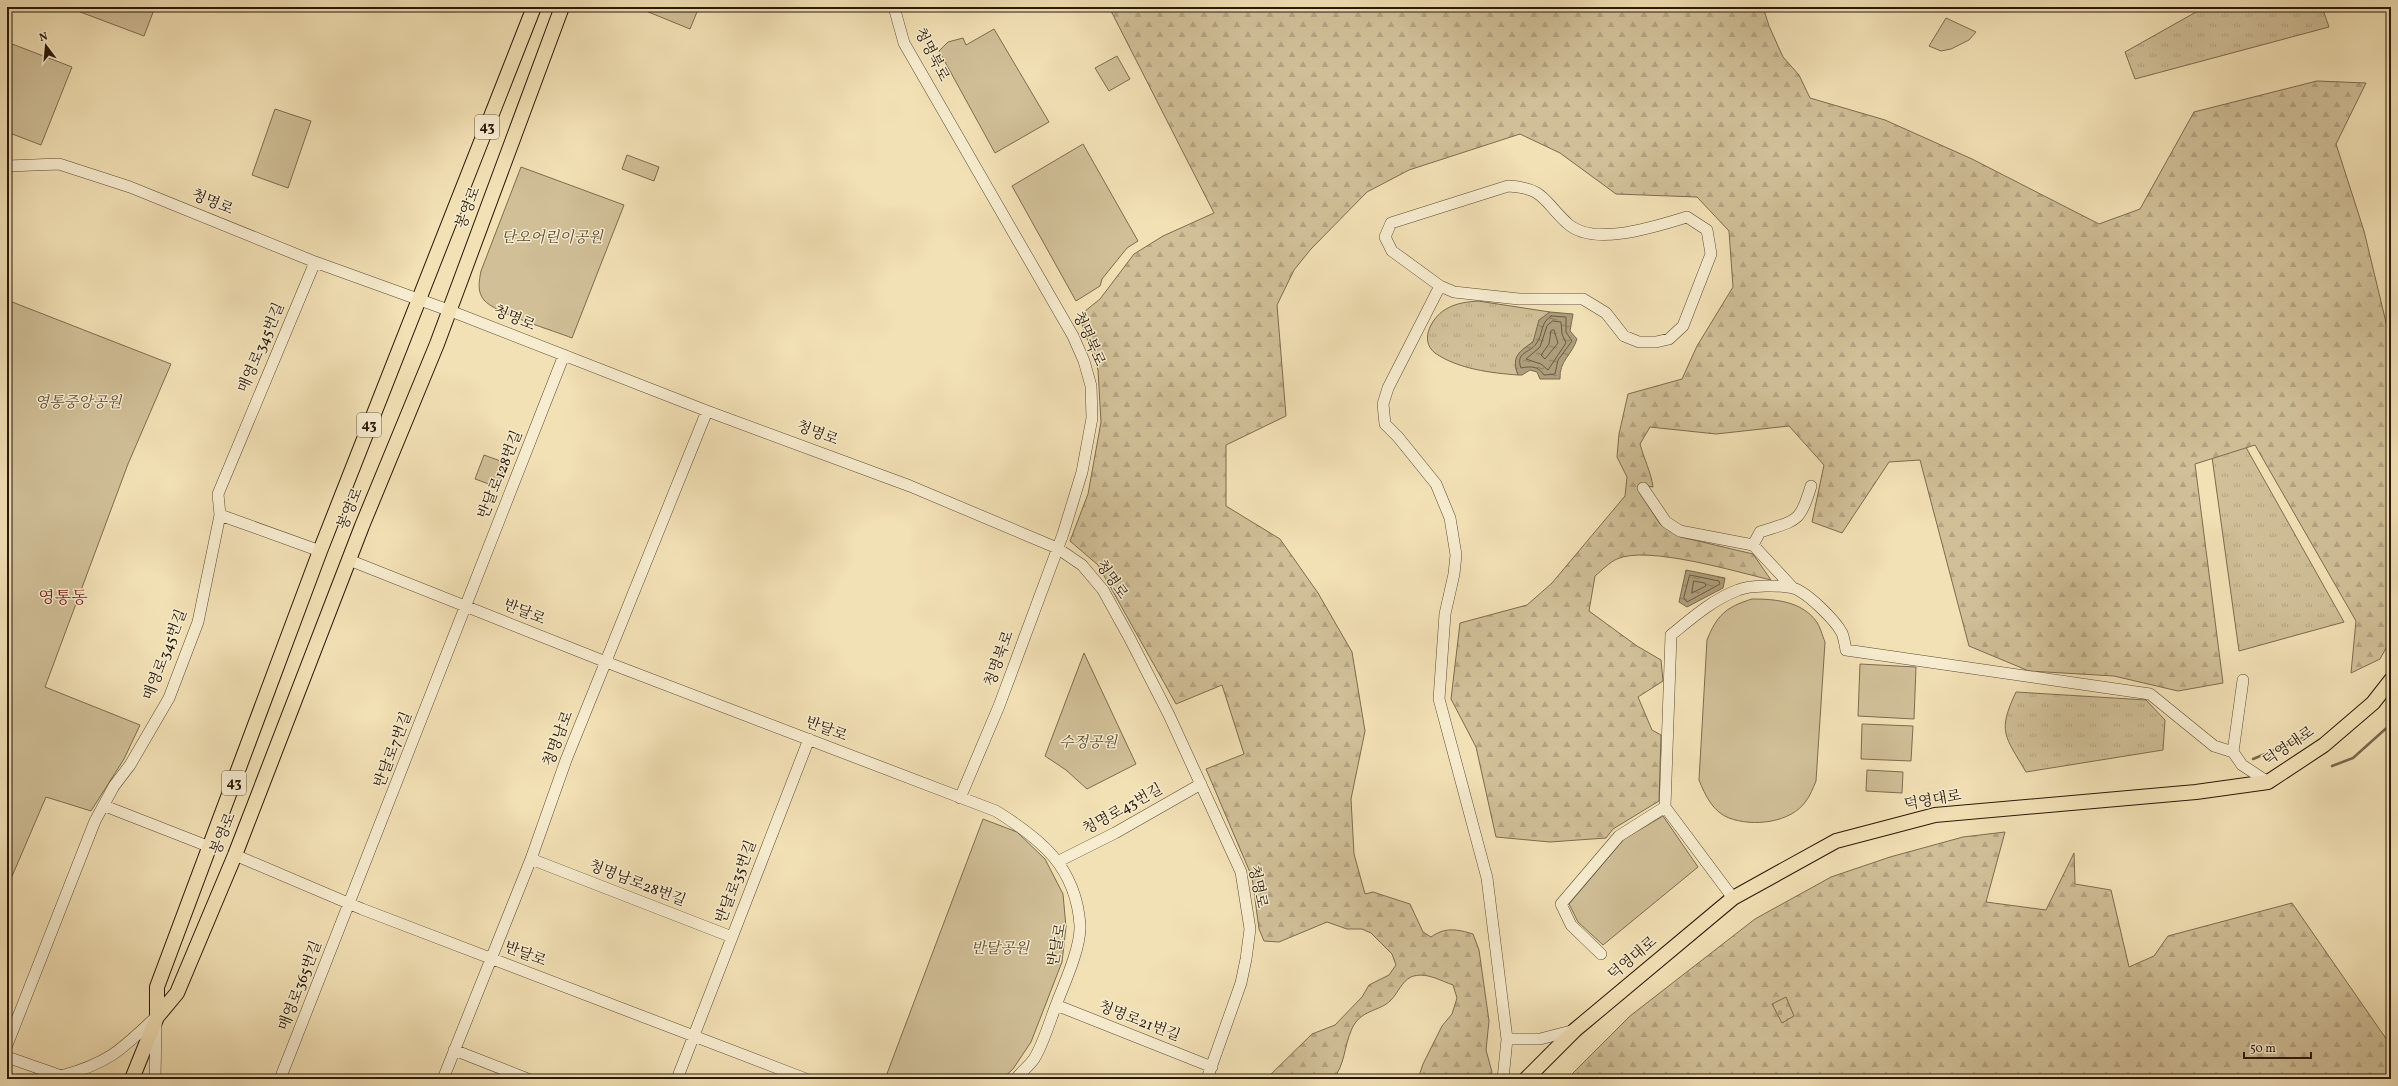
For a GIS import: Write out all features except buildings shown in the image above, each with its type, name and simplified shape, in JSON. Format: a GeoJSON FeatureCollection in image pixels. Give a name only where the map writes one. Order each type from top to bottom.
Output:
{"type":"FeatureCollection","features":[{"type":"Feature","properties":{"kind":"main road","name":"봉영로"},"geometry":{"type":"LineString","coordinates":[[157,1017],[157,987],[320,551],[534,7]]}},
{"type":"Feature","properties":{"kind":"main road","name":"봉영로"},"geometry":{"type":"LineString","coordinates":[[132,1079],[157,1017],[177,993],[235,855],[349,560],[448,310],[562,7]]}},
{"type":"Feature","properties":{"kind":"main road","name":"덕영대로"},"geometry":{"type":"LineString","coordinates":[[1526,1079],[1575,1030],[1733,898],[1836,841],[1935,815],[2196,792],[2268,782],[2324,745],[2373,703],[2391,680]]}},
{"type":"Feature","properties":{"kind":"street","name":"청명북로"},"geometry":{"type":"LineString","coordinates":[[894,7],[904,43],[1062,316],[1084,361],[1091,386],[1092,418],[1082,472],[1057,548],[999,706],[960,798]]}},
{"type":"Feature","properties":{"kind":"street","name":"청명로"},"geometry":{"type":"LineString","coordinates":[[7,166],[59,164],[130,187],[315,262],[419,299],[707,411],[910,486],[1057,548],[1082,565],[1103,590],[1169,715],[1241,872],[1250,929],[1241,983],[1207,1079]]}},
{"type":"Feature","properties":{"kind":"street"},"geometry":{"type":"LineString","coordinates":[[1508,186],[1523,186],[1538,192],[1568,224],[1588,234],[1617,234],[1640,230],[1687,217],[1707,230],[1711,254],[1683,326],[1669,339],[1656,342],[1639,342],[1624,336],[1606,313],[1583,299],[1518,299],[1454,292],[1440,286],[1392,251],[1385,237],[1391,223],[1508,186]]}},
{"type":"Feature","properties":{"kind":"street","name":"매영로345번길"},"geometry":{"type":"LineString","coordinates":[[7,1045],[96,821],[114,786],[130,765],[169,698],[198,622],[220,515],[218,494],[315,262]]}},
{"type":"Feature","properties":{"kind":"street"},"geometry":{"type":"LineString","coordinates":[[1440,286],[1388,388],[1383,404],[1385,424],[1398,437],[1436,484],[1444,500],[1451,525],[1456,555],[1454,574],[1445,614],[1439,699],[1487,878],[1507,1039],[1503,1079]]}},
{"type":"Feature","properties":{"kind":"street","name":"반달로128번길"},"geometry":{"type":"LineString","coordinates":[[465,606],[564,355]]}},
{"type":"Feature","properties":{"kind":"street","name":"청명남로"},"geometry":{"type":"LineString","coordinates":[[443,1079],[490,958],[531,859],[566,760],[707,411]]}},
{"type":"Feature","properties":{"kind":"street"},"geometry":{"type":"LineString","coordinates":[[1753,546],[1760,532],[1792,522],[1804,511],[1811,486]]}},
{"type":"Feature","properties":{"kind":"street"},"geometry":{"type":"LineString","coordinates":[[1643,488],[1666,522],[1680,531],[1753,546],[1793,588],[1813,601],[1842,632],[1846,650],[2150,694],[2214,746],[2233,752],[2242,765],[2268,782]]}},
{"type":"Feature","properties":{"kind":"street"},"geometry":{"type":"LineString","coordinates":[[220,515],[320,551]]}},
{"type":"Feature","properties":{"kind":"street","name":"반달로"},"geometry":{"type":"LineString","coordinates":[[349,560],[606,662],[996,811],[1028,830],[1058,861],[1071,884],[1080,925],[1072,965],[1034,1058],[1016,1079]]}},
{"type":"Feature","properties":{"kind":"street"},"geometry":{"type":"LineString","coordinates":[[1733,898],[1665,807],[1671,635],[1711,602],[1740,589],[1763,586],[1793,588]]}},
{"type":"Feature","properties":{"kind":"street","name":"반달로7번길"},"geometry":{"type":"LineString","coordinates":[[349,903],[465,606]]}},
{"type":"Feature","properties":{"kind":"street"},"geometry":{"type":"LineString","coordinates":[[2233,752],[2243,680]]}},
{"type":"Feature","properties":{"kind":"street","name":"반달로35번길"},"geometry":{"type":"LineString","coordinates":[[677,1079],[809,740]]}},
{"type":"Feature","properties":{"kind":"street","name":"청명로43번길"},"geometry":{"type":"LineString","coordinates":[[1058,861],[1115,833],[1201,784]]}},
{"type":"Feature","properties":{"kind":"street"},"geometry":{"type":"LineString","coordinates":[[105,806],[210,847]]}},
{"type":"Feature","properties":{"kind":"street"},"geometry":{"type":"LineString","coordinates":[[1601,954],[1571,925],[1561,904],[1619,836],[1665,807]]}},
{"type":"Feature","properties":{"kind":"street","name":"반달로"},"geometry":{"type":"LineString","coordinates":[[235,855],[349,903],[806,1079]]}},
{"type":"Feature","properties":{"kind":"street","name":"청명남로28번길"},"geometry":{"type":"LineString","coordinates":[[531,859],[732,937]]}},
{"type":"Feature","properties":{"kind":"street","name":"매영로365번길"},"geometry":{"type":"LineString","coordinates":[[280,1079],[349,903]]}},
{"type":"Feature","properties":{"kind":"street","name":"청명로21번길"},"geometry":{"type":"LineString","coordinates":[[1056,1005],[1212,1067]]}},
{"type":"Feature","properties":{"kind":"street"},"geometry":{"type":"LineString","coordinates":[[7,1057],[65,1078],[116,1054],[157,1017]]}},
{"type":"Feature","properties":{"kind":"street"},"geometry":{"type":"LineString","coordinates":[[155,1079],[157,1017]]}},
{"type":"Feature","properties":{"kind":"street"},"geometry":{"type":"LineString","coordinates":[[1507,1039],[1540,1039],[1575,1030]]}},
{"type":"Feature","properties":{"kind":"street"},"geometry":{"type":"LineString","coordinates":[[454,1050],[528,1079]]}},
{"type":"Feature","properties":{"kind":"green space"},"geometry":{"type":"Polygon","coordinates":[[[67,7],[155,7],[144,36],[67,7]]]}},
{"type":"Feature","properties":{"kind":"green space"},"geometry":{"type":"Polygon","coordinates":[[[636,7],[699,7],[690,29],[636,7]]]}},
{"type":"Feature","properties":{"kind":"green space"},"geometry":{"type":"Polygon","coordinates":[[[1109,7],[1763,7],[1769,26],[1783,57],[1799,75],[1810,98],[1885,120],[1972,159],[2099,224],[2140,209],[2194,112],[2317,81],[2366,83],[2336,144],[2364,231],[2391,343],[2391,639],[2380,659],[2351,673],[2356,621],[2255,445],[2195,464],[2223,683],[2178,691],[2114,676],[2029,671],[1969,646],[1920,460],[1889,462],[1842,533],[1812,522],[1824,465],[1789,426],[1716,434],[1650,427],[1640,444],[1651,476],[1653,487],[1642,485],[1639,492],[1660,524],[1681,537],[1753,554],[1771,580],[1692,561],[1649,555],[1631,556],[1617,559],[1595,576],[1589,611],[1637,646],[1661,660],[1663,681],[1638,697],[1652,730],[1661,735],[1659,801],[1613,829],[1606,838],[1550,842],[1496,837],[1476,747],[1451,699],[1460,623],[1527,605],[1552,583],[1625,496],[1627,477],[1617,457],[1619,434],[1628,394],[1682,379],[1697,346],[1733,287],[1729,231],[1697,197],[1616,194],[1560,153],[1520,134],[1409,170],[1367,192],[1311,249],[1294,270],[1277,305],[1286,416],[1226,445],[1226,506],[1280,539],[1318,593],[1352,652],[1365,731],[1351,799],[1354,854],[1365,894],[1373,892],[1410,904],[1423,932],[1431,937],[1446,930],[1462,931],[1473,934],[1479,950],[1489,1021],[1486,1050],[1492,1072],[1490,1079],[1418,1079],[1423,1064],[1442,1026],[1452,1014],[1457,998],[1453,985],[1433,977],[1416,975],[1408,979],[1403,984],[1391,1000],[1381,1007],[1364,1015],[1355,1024],[1351,1031],[1340,1068],[1333,1079],[1266,1079],[1312,1034],[1335,1025],[1362,997],[1369,985],[1389,975],[1396,965],[1392,954],[1371,933],[1362,929],[1347,929],[1327,922],[1279,942],[1264,941],[1259,929],[1252,877],[1206,769],[1244,754],[1222,685],[1176,704],[1098,565],[1070,541],[1088,494],[1101,422],[1098,370],[1079,316],[1100,299],[1134,254],[1163,236],[1214,213],[1109,7]]]}},
{"type":"Feature","properties":{"kind":"green space"},"geometry":{"type":"Polygon","coordinates":[[[2205,7],[2322,7],[2329,27],[2135,79],[2125,52],[2205,7]]]}},
{"type":"Feature","properties":{"kind":"green space"},"geometry":{"type":"Polygon","coordinates":[[[1946,18],[1976,32],[1969,40],[1951,49],[1941,51],[1929,46],[1946,18]]]}},
{"type":"Feature","properties":{"kind":"green space"},"geometry":{"type":"Polygon","coordinates":[[[994,29],[1049,122],[995,153],[939,51],[948,42],[963,38],[966,45],[994,29]]]}},
{"type":"Feature","properties":{"kind":"green space"},"geometry":{"type":"Polygon","coordinates":[[[7,42],[72,67],[41,145],[7,132],[7,42]]]}},
{"type":"Feature","properties":{"kind":"green space"},"geometry":{"type":"Polygon","coordinates":[[[1117,56],[1130,79],[1109,91],[1095,68],[1117,56]]]}},
{"type":"Feature","properties":{"kind":"green space"},"geometry":{"type":"Polygon","coordinates":[[[275,109],[311,121],[288,188],[252,175],[275,109]]]}},
{"type":"Feature","properties":{"kind":"green space"},"geometry":{"type":"Polygon","coordinates":[[[1083,144],[1138,241],[1127,248],[1102,279],[1100,286],[1076,301],[1012,186],[1083,144]]]}},
{"type":"Feature","properties":{"kind":"green space"},"geometry":{"type":"Polygon","coordinates":[[[627,155],[659,167],[654,181],[622,169],[627,155]]]}},
{"type":"Feature","properties":{"kind":"green space","name":"단오어린이공원"},"geometry":{"type":"Polygon","coordinates":[[[521,167],[624,205],[572,338],[512,316],[490,305],[480,294],[479,282],[481,271],[521,167]]]}},
{"type":"Feature","properties":{"kind":"green space","name":"영통중앙공원"},"geometry":{"type":"Polygon","coordinates":[[[7,300],[171,364],[128,464],[45,687],[140,725],[124,759],[91,811],[46,797],[7,888],[7,300]]]}},
{"type":"Feature","properties":{"kind":"green space"},"geometry":{"type":"Polygon","coordinates":[[[1478,301],[1550,312],[1540,322],[1533,342],[1524,348],[1518,355],[1516,359],[1516,369],[1518,375],[1475,369],[1454,363],[1435,353],[1430,348],[1428,335],[1430,328],[1437,316],[1442,311],[1455,305],[1478,301]]]}},
{"type":"Feature","properties":{"kind":"green space"},"geometry":{"type":"Polygon","coordinates":[[[2243,442],[2344,622],[2239,651],[2211,450],[2243,442]]]}},
{"type":"Feature","properties":{"kind":"green space"},"geometry":{"type":"Polygon","coordinates":[[[484,455],[506,463],[497,487],[475,479],[484,455]]]}},
{"type":"Feature","properties":{"kind":"green space"},"geometry":{"type":"Polygon","coordinates":[[[1752,599],[1787,602],[1803,609],[1810,614],[1817,623],[1825,642],[1816,781],[1806,801],[1791,814],[1771,821],[1760,822],[1739,821],[1718,812],[1710,802],[1699,780],[1707,640],[1715,624],[1724,613],[1735,605],[1752,599]]]}},
{"type":"Feature","properties":{"kind":"green space","name":"수정공원"},"geometry":{"type":"Polygon","coordinates":[[[1084,653],[1136,764],[1087,789],[1066,770],[1045,756],[1084,653]]]}},
{"type":"Feature","properties":{"kind":"green space"},"geometry":{"type":"Polygon","coordinates":[[[1860,664],[1916,667],[1914,719],[1858,716],[1860,664]]]}},
{"type":"Feature","properties":{"kind":"green space"},"geometry":{"type":"Polygon","coordinates":[[[2016,692],[2146,700],[2165,720],[2163,750],[2026,772],[2013,750],[2006,734],[2005,725],[2007,716],[2016,692]]]}},
{"type":"Feature","properties":{"kind":"green space"},"geometry":{"type":"Polygon","coordinates":[[[1862,724],[1913,726],[1911,761],[1861,759],[1862,724]]]}},
{"type":"Feature","properties":{"kind":"green space"},"geometry":{"type":"Polygon","coordinates":[[[1867,770],[1903,772],[1902,793],[1866,791],[1867,770]]]}},
{"type":"Feature","properties":{"kind":"green space"},"geometry":{"type":"Polygon","coordinates":[[[1663,816],[1698,867],[1603,945],[1578,922],[1569,904],[1624,839],[1663,816]]]}},
{"type":"Feature","properties":{"kind":"green space","name":"반달공원"},"geometry":{"type":"Polygon","coordinates":[[[983,819],[1017,832],[1045,859],[1063,894],[1066,927],[1062,962],[1031,1042],[1013,1069],[1002,1079],[885,1079],[983,819]]]}},
{"type":"Feature","properties":{"kind":"green space"},"geometry":{"type":"Polygon","coordinates":[[[2005,832],[1986,902],[2046,910],[2074,853],[2075,884],[2111,890],[2129,967],[2154,956],[2168,936],[2292,903],[2387,1040],[2391,1049],[2391,1079],[1567,1079],[1630,1016],[1755,919],[1831,877],[1890,857],[1963,837],[2005,832]]]}},
{"type":"Feature","properties":{"kind":"green space"},"geometry":{"type":"Polygon","coordinates":[[[1786,997],[1794,1016],[1782,1023],[1772,1004],[1786,997]]]}},
{"type":"Feature","properties":{"kind":"water"},"geometry":{"type":"Polygon","coordinates":[[[1550,312],[1573,314],[1570,331],[1577,339],[1562,367],[1560,379],[1540,379],[1537,372],[1530,370],[1522,375],[1518,375],[1515,363],[1518,355],[1533,342],[1539,320],[1550,312]]]}},
{"type":"Feature","properties":{"kind":"water"},"geometry":{"type":"Polygon","coordinates":[[[1686,570],[1725,578],[1723,588],[1687,607],[1679,602],[1686,570]]]}},
{"type":"Feature","properties":{"kind":"waterway"},"geometry":{"type":"LineString","coordinates":[[2332,766],[2353,758],[2391,724]]}},
{"type":"Feature","properties":{"kind":"waterway"},"geometry":{"type":"LineString","coordinates":[[2253,759],[2303,738]]}},
{"type":"Feature","properties":{"kind":"district","name":"영통동"},"geometry":{"type":"Point","coordinates":[63,598]}}]}
